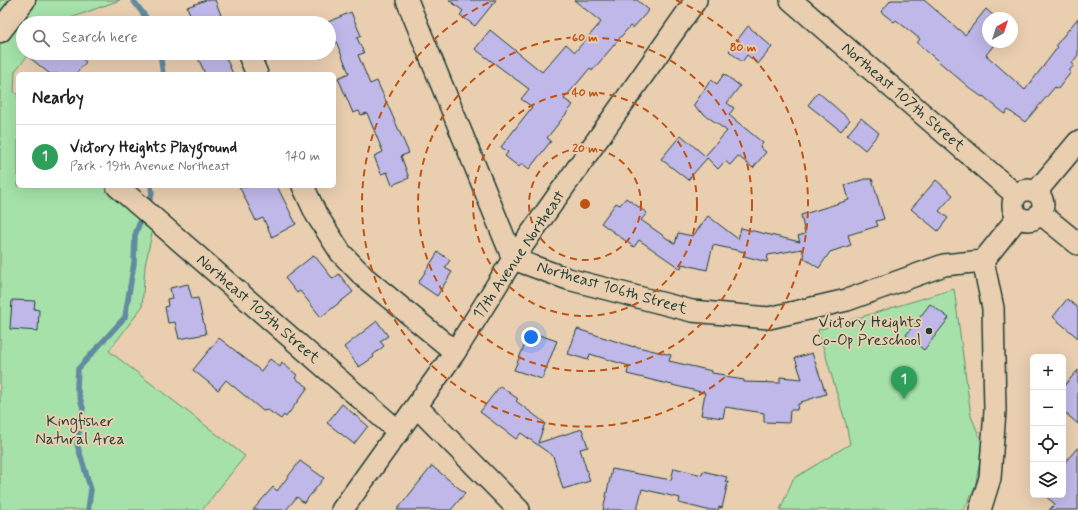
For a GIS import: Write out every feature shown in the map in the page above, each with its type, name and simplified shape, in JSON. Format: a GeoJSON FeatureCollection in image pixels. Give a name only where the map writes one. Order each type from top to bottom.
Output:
{"type":"FeatureCollection","features":[{"type":"Feature","properties":{"kind":"street"},"geometry":{"type":"LineString","coordinates":[[0,31],[24,0]]}},
{"type":"Feature","properties":{"kind":"street"},"geometry":{"type":"LineString","coordinates":[[407,0],[513,259]]}},
{"type":"Feature","properties":{"kind":"street","name":"17th Avenue Northeast"},"geometry":{"type":"LineString","coordinates":[[342,510],[455,352],[513,259],[696,0]]}},
{"type":"Feature","properties":{"kind":"street","name":"Northeast 107th Street"},"geometry":{"type":"LineString","coordinates":[[790,0],[1016,195]]}},
{"type":"Feature","properties":{"kind":"street"},"geometry":{"type":"LineString","coordinates":[[251,60],[256,72]]}},
{"type":"Feature","properties":{"kind":"street"},"geometry":{"type":"LineString","coordinates":[[1036,192],[1078,142]]}},
{"type":"Feature","properties":{"kind":"street","name":"Northeast 105th Street"},"geometry":{"type":"LineString","coordinates":[[119,188],[399,432]]}},
{"type":"Feature","properties":{"kind":"street"},"geometry":{"type":"LineString","coordinates":[[304,188],[316,214],[345,258],[364,277],[455,352]]}},
{"type":"Feature","properties":{"kind":"street"},"geometry":{"type":"LineString","coordinates":[[1025,189],[1036,192],[1043,202],[1040,213],[1030,220],[1025,220],[1018,217],[1013,210],[1012,205],[1016,195],[1025,189]]}},
{"type":"Feature","properties":{"kind":"street"},"geometry":{"type":"LineString","coordinates":[[1040,213],[1078,244]]}},
{"type":"Feature","properties":{"kind":"street"},"geometry":{"type":"LineString","coordinates":[[980,510],[990,478],[995,411],[993,308],[983,261],[1018,217]]}},
{"type":"Feature","properties":{"kind":"street","name":"Northeast 106th Street"},"geometry":{"type":"LineString","coordinates":[[513,259],[568,278],[692,311],[769,318],[851,298],[944,265],[983,261]]}},
{"type":"Feature","properties":{"kind":"street"},"geometry":{"type":"LineString","coordinates":[[416,407],[519,510]]}},
{"type":"Feature","properties":{"kind":"green space","name":"Kingfisher Natural Area"},"geometry":{"type":"Polygon","coordinates":[[[0,0],[120,0],[76,16],[16,16],[16,60],[24,60],[15,71],[16,188],[110,188],[154,224],[145,266],[142,307],[109,351],[245,456],[202,510],[0,510],[0,0]]]}},
{"type":"Feature","properties":{"kind":"green space"},"geometry":{"type":"Polygon","coordinates":[[[954,289],[971,416],[983,445],[975,487],[964,510],[780,510],[793,479],[850,444],[846,424],[818,330],[954,289]]]}},
{"type":"Feature","properties":{"kind":"building"},"geometry":{"type":"Polygon","coordinates":[[[206,0],[215,0],[221,15],[191,16],[187,7],[206,0]]]}},
{"type":"Feature","properties":{"kind":"building"},"geometry":{"type":"Polygon","coordinates":[[[449,0],[496,0],[475,26],[460,15],[463,11],[449,0]]]}},
{"type":"Feature","properties":{"kind":"building"},"geometry":{"type":"Polygon","coordinates":[[[574,0],[637,0],[649,10],[633,28],[630,26],[592,71],[590,68],[564,99],[573,105],[547,138],[551,141],[529,169],[522,163],[519,167],[505,156],[508,152],[501,147],[532,107],[521,99],[529,89],[475,49],[490,30],[542,72],[566,44],[575,52],[601,22],[574,0]]]}},
{"type":"Feature","properties":{"kind":"building"},"geometry":{"type":"Polygon","coordinates":[[[891,0],[924,0],[965,35],[982,14],[982,48],[991,48],[986,55],[1025,90],[1058,47],[1056,45],[1078,18],[1078,55],[1072,63],[1074,65],[1069,71],[1071,72],[1058,89],[1055,87],[1025,122],[1008,110],[1005,114],[983,96],[982,97],[971,89],[917,43],[920,39],[896,20],[894,22],[881,12],[891,0]]]}},
{"type":"Feature","properties":{"kind":"building"},"geometry":{"type":"Polygon","coordinates":[[[351,12],[361,36],[357,38],[364,53],[358,55],[370,84],[377,81],[409,153],[401,156],[409,178],[392,185],[387,172],[381,174],[374,156],[383,152],[367,113],[361,115],[359,111],[353,113],[338,78],[349,73],[336,41],[336,19],[351,12]]]}},
{"type":"Feature","properties":{"kind":"building"},"geometry":{"type":"Polygon","coordinates":[[[748,26],[772,47],[758,64],[747,55],[742,62],[729,51],[748,26]]]}},
{"type":"Feature","properties":{"kind":"building"},"geometry":{"type":"Polygon","coordinates":[[[33,60],[84,60],[86,62],[78,72],[48,72],[33,60]]]}},
{"type":"Feature","properties":{"kind":"building"},"geometry":{"type":"Polygon","coordinates":[[[199,60],[227,60],[232,72],[204,72],[199,60]]]}},
{"type":"Feature","properties":{"kind":"building"},"geometry":{"type":"Polygon","coordinates":[[[724,74],[740,86],[727,103],[734,108],[729,115],[763,143],[760,147],[766,152],[753,168],[738,156],[730,165],[725,161],[718,169],[707,158],[688,180],[661,159],[681,135],[705,156],[727,131],[693,106],[711,80],[717,84],[724,74]]]}},
{"type":"Feature","properties":{"kind":"building"},"geometry":{"type":"Polygon","coordinates":[[[818,92],[850,120],[841,131],[808,105],[818,92]]]}},
{"type":"Feature","properties":{"kind":"building"},"geometry":{"type":"Polygon","coordinates":[[[861,118],[879,133],[865,150],[847,135],[861,118]]]}},
{"type":"Feature","properties":{"kind":"building"},"geometry":{"type":"Polygon","coordinates":[[[865,179],[872,179],[884,219],[876,221],[878,226],[848,235],[851,245],[830,252],[819,268],[805,259],[802,249],[768,255],[767,262],[744,256],[745,252],[713,245],[707,270],[682,264],[681,269],[639,240],[634,247],[601,223],[616,203],[620,205],[626,198],[647,213],[641,220],[675,244],[678,233],[693,236],[708,216],[738,239],[741,228],[800,242],[798,236],[805,234],[801,215],[849,200],[845,185],[865,179]]]}},
{"type":"Feature","properties":{"kind":"building"},"geometry":{"type":"Polygon","coordinates":[[[936,180],[953,195],[939,211],[948,218],[938,231],[911,209],[936,180]]]}},
{"type":"Feature","properties":{"kind":"building"},"geometry":{"type":"Polygon","coordinates":[[[240,188],[278,188],[296,224],[272,237],[263,218],[256,221],[240,188]]]}},
{"type":"Feature","properties":{"kind":"building"},"geometry":{"type":"Polygon","coordinates":[[[438,252],[450,260],[445,268],[452,272],[437,296],[418,283],[438,252]]]}},
{"type":"Feature","properties":{"kind":"building"},"geometry":{"type":"Polygon","coordinates":[[[314,255],[333,279],[339,274],[353,292],[321,317],[300,291],[297,293],[285,278],[314,255]]]}},
{"type":"Feature","properties":{"kind":"building"},"geometry":{"type":"Polygon","coordinates":[[[188,284],[192,299],[198,298],[206,334],[179,339],[175,322],[168,323],[165,307],[168,306],[167,299],[172,298],[170,288],[188,284]]]}},
{"type":"Feature","properties":{"kind":"building"},"geometry":{"type":"Polygon","coordinates":[[[1067,299],[1078,308],[1078,338],[1053,317],[1067,299]]]}},
{"type":"Feature","properties":{"kind":"building"},"geometry":{"type":"Polygon","coordinates":[[[12,300],[35,301],[34,309],[39,310],[38,331],[10,329],[12,300]]]}},
{"type":"Feature","properties":{"kind":"building"},"geometry":{"type":"Polygon","coordinates":[[[930,304],[949,318],[924,350],[906,335],[930,304]]]}},
{"type":"Feature","properties":{"kind":"building"},"geometry":{"type":"Polygon","coordinates":[[[377,321],[388,336],[380,341],[384,346],[373,355],[374,357],[359,367],[344,347],[377,321]]]}},
{"type":"Feature","properties":{"kind":"building"},"geometry":{"type":"Polygon","coordinates":[[[577,329],[634,347],[671,355],[669,361],[712,371],[712,373],[725,375],[725,377],[744,380],[744,382],[780,383],[780,377],[802,379],[795,358],[812,353],[826,394],[801,402],[798,404],[797,410],[790,410],[789,423],[764,422],[764,413],[725,407],[723,418],[701,415],[705,393],[627,374],[629,366],[590,354],[588,360],[568,354],[577,329]]]}},
{"type":"Feature","properties":{"kind":"building"},"geometry":{"type":"Polygon","coordinates":[[[530,332],[557,341],[542,379],[514,370],[530,332]]]}},
{"type":"Feature","properties":{"kind":"building"},"geometry":{"type":"Polygon","coordinates":[[[219,338],[261,371],[270,359],[280,367],[282,363],[297,375],[295,378],[308,387],[286,417],[284,415],[281,419],[268,410],[263,411],[226,380],[218,390],[193,370],[219,338]]]}},
{"type":"Feature","properties":{"kind":"building"},"geometry":{"type":"Polygon","coordinates":[[[1078,370],[1078,424],[1066,414],[1066,384],[1078,370]]]}},
{"type":"Feature","properties":{"kind":"building"},"geometry":{"type":"Polygon","coordinates":[[[500,386],[518,399],[516,401],[545,423],[538,443],[582,429],[588,447],[580,449],[590,481],[563,489],[553,456],[521,433],[516,439],[480,412],[500,386]]]}},
{"type":"Feature","properties":{"kind":"building"},"geometry":{"type":"Polygon","coordinates":[[[342,404],[368,426],[354,444],[327,423],[342,404]]]}},
{"type":"Feature","properties":{"kind":"building"},"geometry":{"type":"Polygon","coordinates":[[[1078,447],[1078,510],[1049,510],[1055,504],[1048,498],[1066,498],[1066,461],[1078,447]]]}},
{"type":"Feature","properties":{"kind":"building"},"geometry":{"type":"Polygon","coordinates":[[[300,461],[324,478],[304,503],[297,497],[286,510],[253,510],[273,487],[277,491],[300,461]]]}},
{"type":"Feature","properties":{"kind":"building"},"geometry":{"type":"Polygon","coordinates":[[[432,466],[465,493],[451,510],[397,510],[432,466]]]}},
{"type":"Feature","properties":{"kind":"building"},"geometry":{"type":"Polygon","coordinates":[[[674,468],[702,475],[703,471],[727,477],[725,482],[728,482],[722,508],[719,507],[718,510],[707,510],[679,503],[680,498],[642,489],[637,510],[603,510],[612,469],[671,480],[674,468]]]}},
{"type":"Feature","properties":{"kind":"waterway"},"geometry":{"type":"LineString","coordinates":[[133,0],[145,16]]}},
{"type":"Feature","properties":{"kind":"waterway"},"geometry":{"type":"LineString","coordinates":[[161,60],[163,72]]}},
{"type":"Feature","properties":{"kind":"waterway"},"geometry":{"type":"LineString","coordinates":[[147,206],[152,194],[151,188]]}},
{"type":"Feature","properties":{"kind":"waterway"},"geometry":{"type":"LineString","coordinates":[[88,510],[91,490],[77,444],[83,408],[77,388],[78,369],[125,317],[134,263],[135,235],[143,214]]}},
{"type":"Feature","properties":{"kind":"place","name":"Victory Heights Co-Op Preschool"},"geometry":{"type":"Point","coordinates":[929,331]}},
{"type":"Feature","properties":{"kind":"place","name":"Victory Heights Playground"},"geometry":{"type":"Point","coordinates":[904,399]}}]}
